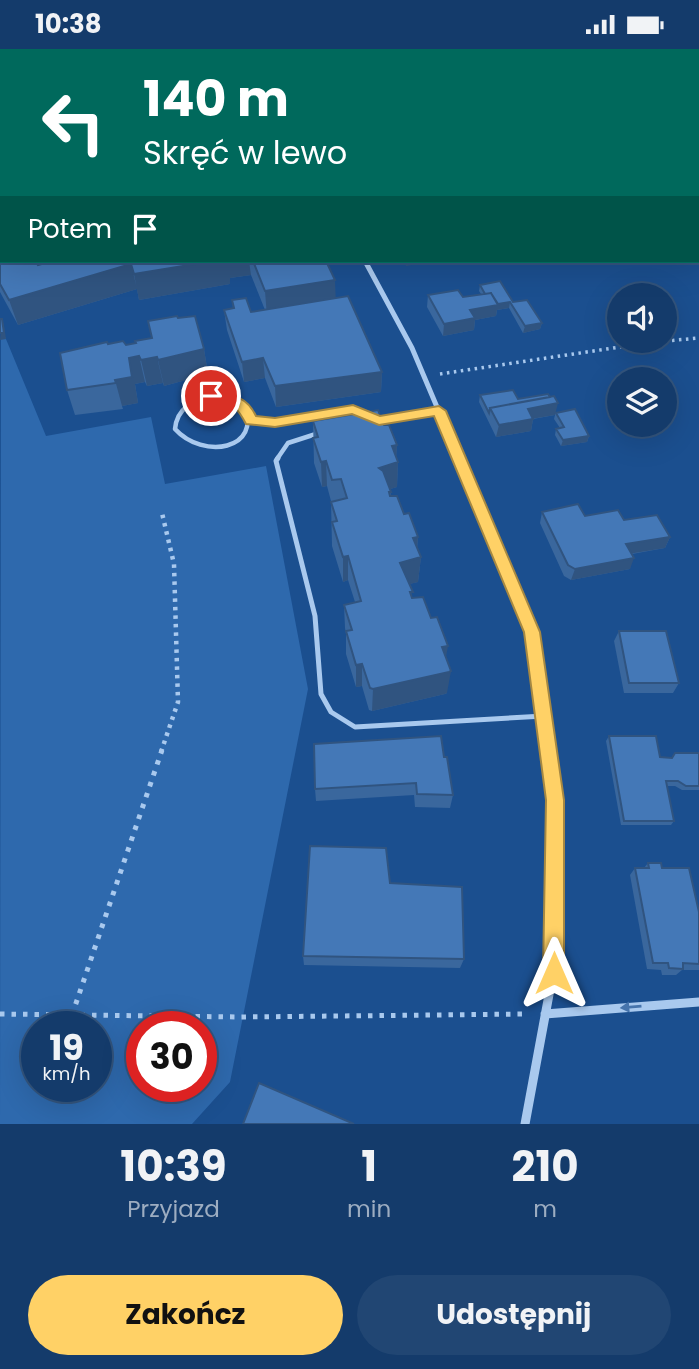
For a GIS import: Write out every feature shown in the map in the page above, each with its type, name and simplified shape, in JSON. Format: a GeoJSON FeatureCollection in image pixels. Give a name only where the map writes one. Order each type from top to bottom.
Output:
{"type":"FeatureCollection","features":[{"type":"Feature","properties":{"kind":"street"},"geometry":{"type":"LineString","coordinates":[[366,263],[424,377],[532,632],[555,800],[554,973],[525,1124]]}},
{"type":"Feature","properties":{"kind":"street"},"geometry":{"type":"LineString","coordinates":[[545,1014],[699,1002]]}},
{"type":"Feature","properties":{"kind":"lane"},"geometry":{"type":"LineString","coordinates":[[211,396],[235,400],[244,405],[251,420],[243,436],[234,443],[210,448],[187,443],[175,429],[179,412],[198,399],[211,396]]}},
{"type":"Feature","properties":{"kind":"lane"},"geometry":{"type":"LineString","coordinates":[[251,420],[275,422],[353,410],[379,421]]}},
{"type":"Feature","properties":{"kind":"lane"},"geometry":{"type":"LineString","coordinates":[[368,423],[439,411]]}},
{"type":"Feature","properties":{"kind":"lane"},"geometry":{"type":"LineString","coordinates":[[323,432],[288,443],[276,461],[315,616],[321,694],[331,712],[355,727],[544,716]]}},
{"type":"Feature","properties":{"kind":"path"},"geometry":{"type":"LineString","coordinates":[[677,340],[699,338]]}},
{"type":"Feature","properties":{"kind":"path"},"geometry":{"type":"LineString","coordinates":[[424,377],[607,349]]}},
{"type":"Feature","properties":{"kind":"path"},"geometry":{"type":"LineString","coordinates":[[73,1011],[178,702],[174,564],[162,513]]}},
{"type":"Feature","properties":{"kind":"path"},"geometry":{"type":"LineString","coordinates":[[0,1014],[21,1014]]}},
{"type":"Feature","properties":{"kind":"path"},"geometry":{"type":"LineString","coordinates":[[112,1015],[545,1014]]}},
{"type":"Feature","properties":{"kind":"shaded area"},"geometry":{"type":"Polygon","coordinates":[[[1,327],[46,436],[151,417],[165,484],[266,466],[308,689],[230,1082],[217,1096],[217,1011],[126,1011],[126,1102],[212,1102],[192,1124],[0,1124],[1,327]]]}},
{"type":"Feature","properties":{"kind":"building"},"geometry":{"type":"Polygon","coordinates":[[[0,263],[202,263],[134,274],[131,264],[9,300],[0,284],[0,263]]]}},
{"type":"Feature","properties":{"kind":"building"},"geometry":{"type":"Polygon","coordinates":[[[254,263],[327,263],[335,280],[265,291],[254,263]]]}},
{"type":"Feature","properties":{"kind":"building"},"geometry":{"type":"Polygon","coordinates":[[[500,281],[513,302],[527,300],[542,323],[525,326],[510,302],[498,304],[491,293],[485,294],[480,285],[500,281]]]}},
{"type":"Feature","properties":{"kind":"building"},"geometry":{"type":"Polygon","coordinates":[[[458,290],[463,297],[491,293],[498,305],[470,310],[475,318],[444,324],[428,295],[458,290]]]}},
{"type":"Feature","properties":{"kind":"building"},"geometry":{"type":"Polygon","coordinates":[[[348,296],[382,372],[275,386],[263,358],[242,362],[224,310],[234,308],[232,300],[246,298],[251,312],[348,296]]]}},
{"type":"Feature","properties":{"kind":"building"},"geometry":{"type":"Polygon","coordinates":[[[195,316],[204,349],[158,360],[157,357],[141,360],[139,356],[129,358],[132,377],[115,380],[116,383],[67,390],[60,353],[107,342],[123,341],[126,345],[152,338],[148,321],[195,316]]]}},
{"type":"Feature","properties":{"kind":"building"},"geometry":{"type":"Polygon","coordinates":[[[2,319],[4,333],[0,333],[2,319]]]}},
{"type":"Feature","properties":{"kind":"building"},"geometry":{"type":"Polygon","coordinates":[[[513,390],[518,399],[548,394],[550,397],[490,408],[489,413],[480,395],[513,390]]]}},
{"type":"Feature","properties":{"kind":"building"},"geometry":{"type":"Polygon","coordinates":[[[554,396],[558,403],[528,409],[533,419],[499,425],[490,408],[554,396]]]}},
{"type":"Feature","properties":{"kind":"building"},"geometry":{"type":"Polygon","coordinates":[[[575,409],[589,436],[563,440],[556,429],[564,427],[556,413],[575,409]]]}},
{"type":"Feature","properties":{"kind":"building"},"geometry":{"type":"Polygon","coordinates":[[[378,410],[384,425],[389,425],[397,445],[392,446],[398,462],[379,468],[383,471],[390,496],[397,496],[404,514],[409,513],[418,537],[413,538],[421,557],[400,563],[413,592],[410,592],[412,598],[423,597],[431,618],[437,617],[448,646],[442,647],[451,671],[373,689],[370,688],[362,664],[356,665],[346,631],[352,630],[344,605],[361,601],[348,556],[343,557],[332,522],[337,521],[331,502],[347,498],[341,479],[332,480],[326,461],[321,462],[313,438],[318,437],[313,421],[378,410]]]}},
{"type":"Feature","properties":{"kind":"building"},"geometry":{"type":"Polygon","coordinates":[[[578,504],[585,516],[618,510],[624,520],[657,515],[670,537],[626,544],[634,558],[575,569],[568,565],[542,512],[578,504]]]}},
{"type":"Feature","properties":{"kind":"building"},"geometry":{"type":"Polygon","coordinates":[[[619,631],[666,631],[679,683],[629,683],[619,631]]]}},
{"type":"Feature","properties":{"kind":"building"},"geometry":{"type":"Polygon","coordinates":[[[441,736],[453,795],[417,794],[416,783],[315,789],[314,744],[441,736]]]}},
{"type":"Feature","properties":{"kind":"building"},"geometry":{"type":"Polygon","coordinates":[[[609,736],[656,736],[660,757],[672,758],[675,753],[699,753],[699,786],[666,781],[674,821],[624,821],[609,736]]]}},
{"type":"Feature","properties":{"kind":"building"},"geometry":{"type":"Polygon","coordinates":[[[310,846],[386,848],[390,883],[462,887],[464,959],[303,956],[310,846]]]}},
{"type":"Feature","properties":{"kind":"building"},"geometry":{"type":"Polygon","coordinates":[[[648,863],[661,863],[662,868],[689,868],[699,912],[699,964],[683,963],[683,969],[669,968],[668,963],[653,963],[635,868],[649,868],[648,863]]]}},
{"type":"Feature","properties":{"kind":"building"},"geometry":{"type":"Polygon","coordinates":[[[259,1083],[354,1124],[243,1124],[259,1083]]]}},
{"type":"Feature","properties":{"kind":"route"},"geometry":{"type":"LineString","coordinates":[[211,396],[223,396],[244,405],[251,420],[275,422],[353,410],[379,421],[439,411],[532,632],[555,800],[554,973]]}}]}
